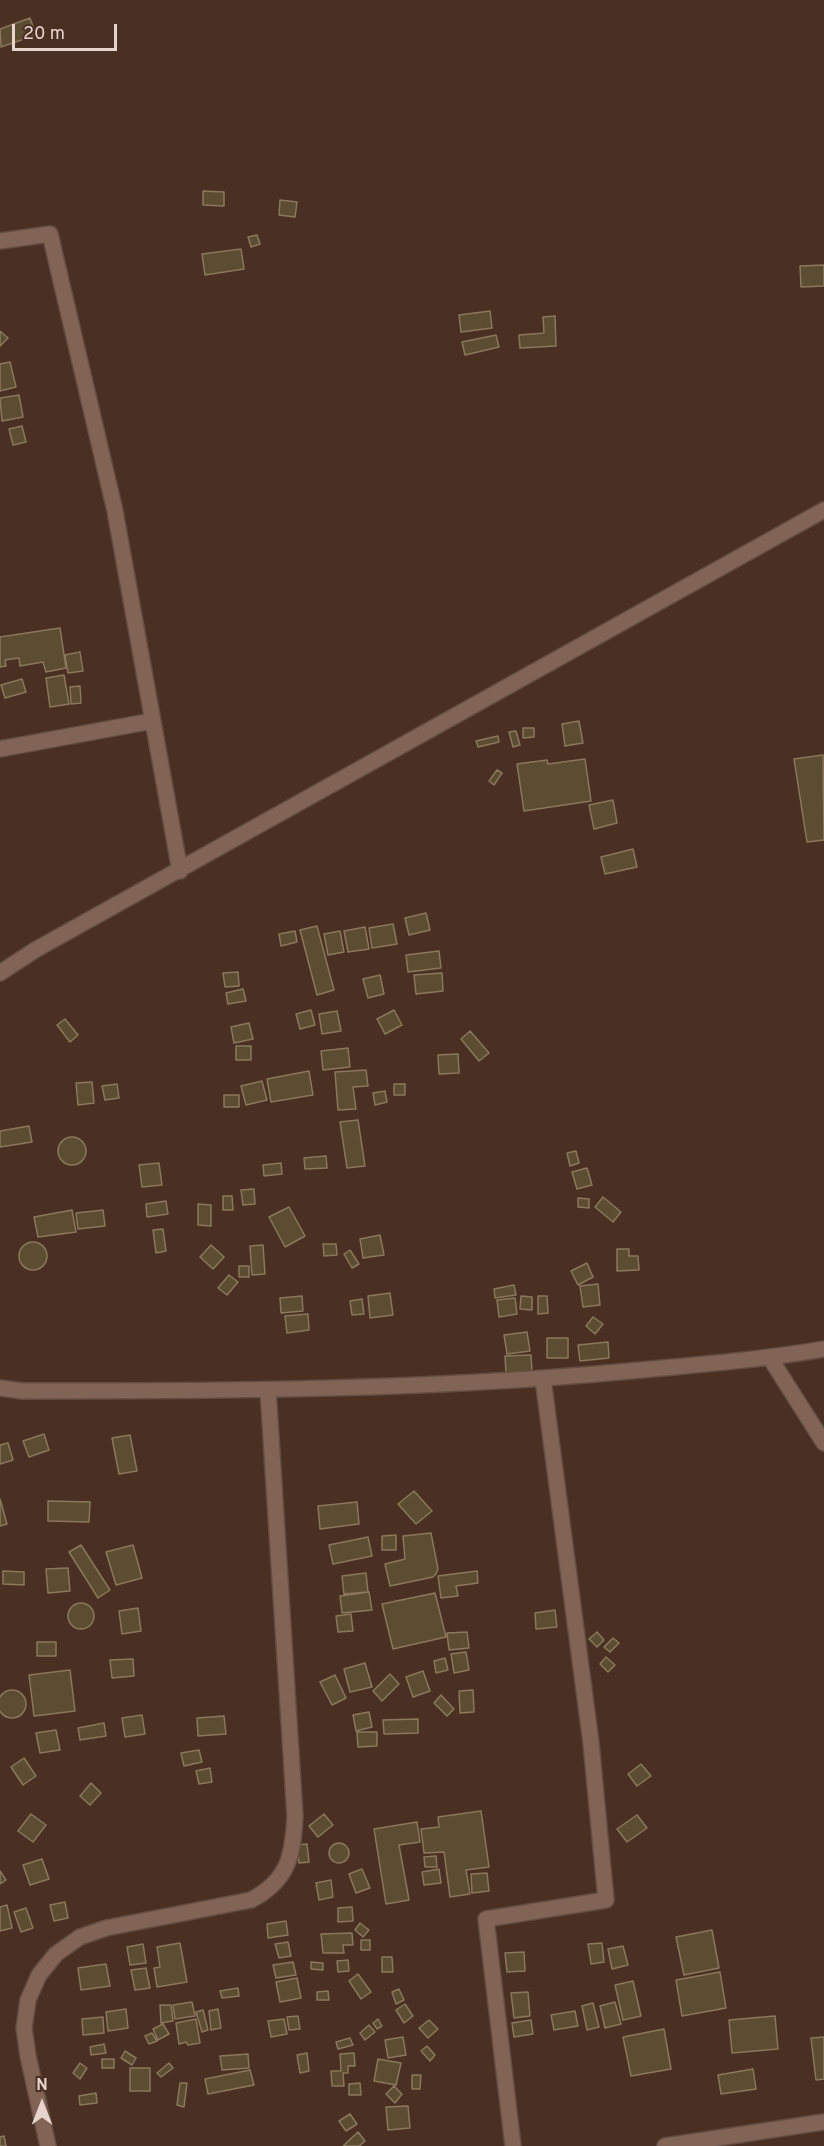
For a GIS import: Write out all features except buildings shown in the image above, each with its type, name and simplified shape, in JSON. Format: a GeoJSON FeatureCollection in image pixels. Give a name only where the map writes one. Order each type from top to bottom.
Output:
{"type":"FeatureCollection","features":[{"type":"Feature","properties":{"kind":"street"},"geometry":{"type":"LineString","coordinates":[[0,241],[50,234],[115,511],[180,871]]}},
{"type":"Feature","properties":{"kind":"street"},"geometry":{"type":"LineString","coordinates":[[0,973],[35,950],[824,510]]}},
{"type":"Feature","properties":{"kind":"street"},"geometry":{"type":"LineString","coordinates":[[0,749],[152,721]]}},
{"type":"Feature","properties":{"kind":"street"},"geometry":{"type":"LineString","coordinates":[[0,1388],[22,1392],[268,1390],[543,1379],[770,1358],[824,1348]]}},
{"type":"Feature","properties":{"kind":"street"},"geometry":{"type":"LineString","coordinates":[[770,1358],[824,1443]]}},
{"type":"Feature","properties":{"kind":"street"},"geometry":{"type":"LineString","coordinates":[[513,2146],[486,1919],[606,1900],[591,1743],[543,1379]]}},
{"type":"Feature","properties":{"kind":"street"},"geometry":{"type":"LineString","coordinates":[[48,2146],[24,2028],[28,2000],[39,1975],[56,1954],[80,1937],[106,1928],[251,1899],[265,1893],[276,1882],[291,1855],[295,1816],[268,1390]]}},
{"type":"Feature","properties":{"kind":"street"},"geometry":{"type":"LineString","coordinates":[[665,2146],[824,2122]]}}]}
